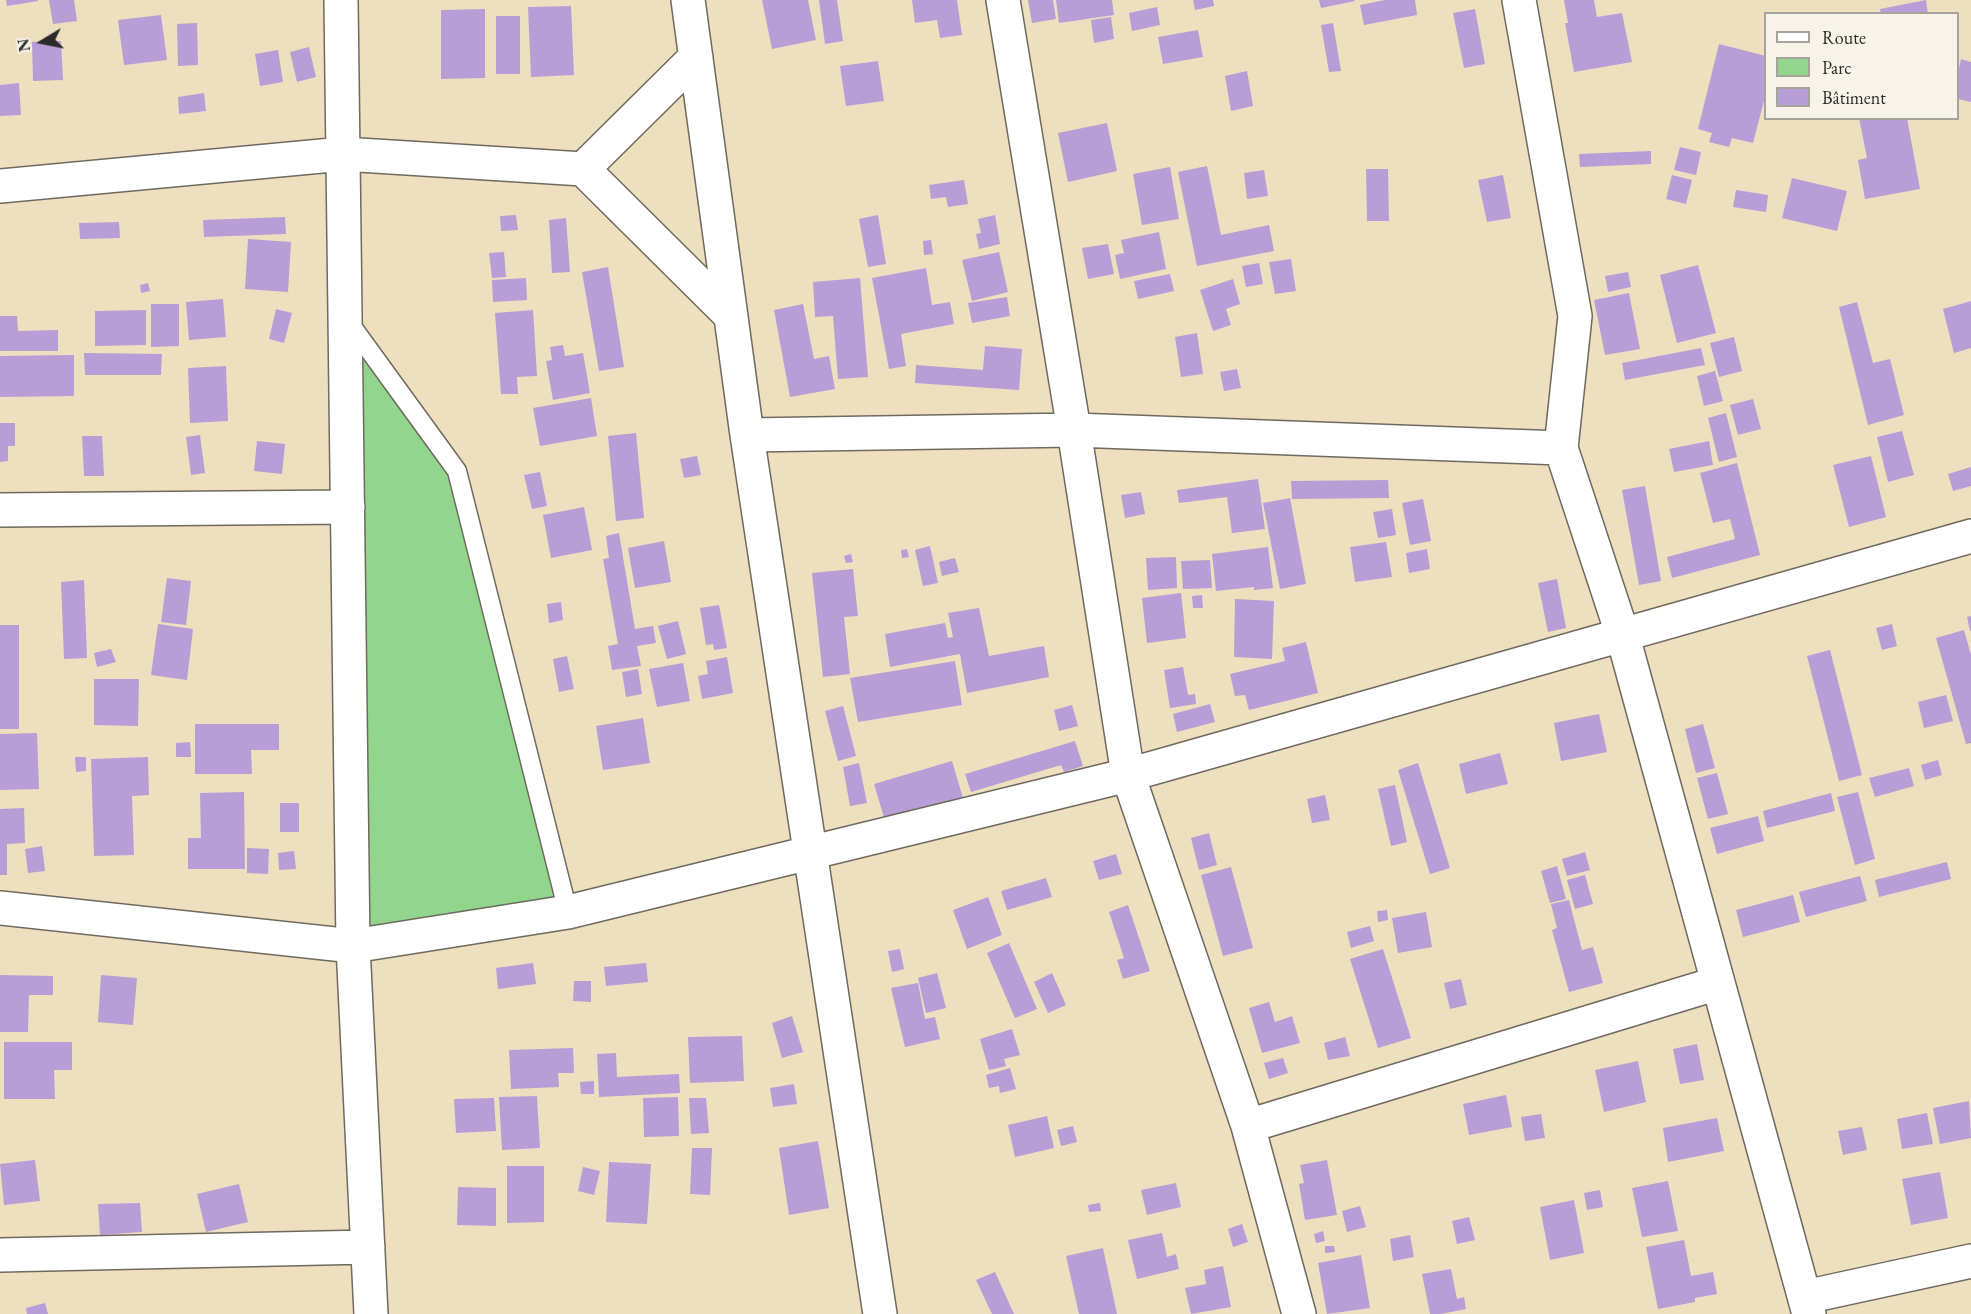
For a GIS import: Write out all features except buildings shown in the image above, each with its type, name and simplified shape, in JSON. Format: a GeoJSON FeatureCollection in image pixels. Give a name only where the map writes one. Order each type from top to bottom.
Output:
{"type":"FeatureCollection","features":[{"type":"Feature","properties":{"kind":"street"},"geometry":{"type":"LineString","coordinates":[[341,0],[353,946],[371,1314]]}},
{"type":"Feature","properties":{"kind":"street"},"geometry":{"type":"LineString","coordinates":[[688,0],[747,435],[880,1314]]}},
{"type":"Feature","properties":{"kind":"street"},"geometry":{"type":"LineString","coordinates":[[1003,0],[1128,775],[1248,1126],[1299,1314]]}},
{"type":"Feature","properties":{"kind":"street"},"geometry":{"type":"LineString","coordinates":[[1519,0],[1575,316],[1561,448],[1622,633],[1807,1305],[1971,1261]]}},
{"type":"Feature","properties":{"kind":"street"},"geometry":{"type":"LineString","coordinates":[[583,169],[696,57]]}},
{"type":"Feature","properties":{"kind":"street"},"geometry":{"type":"LineString","coordinates":[[0,186],[343,154],[583,169],[731,316]]}},
{"type":"Feature","properties":{"kind":"street"},"geometry":{"type":"LineString","coordinates":[[747,435],[1074,430],[1561,448]]}},
{"type":"Feature","properties":{"kind":"street"},"geometry":{"type":"LineString","coordinates":[[0,510],[348,507]]}},
{"type":"Feature","properties":{"kind":"street"},"geometry":{"type":"LineString","coordinates":[[0,908],[353,946],[568,912],[1128,775],[1622,633],[1971,536]]}},
{"type":"Feature","properties":{"kind":"street"},"geometry":{"type":"LineString","coordinates":[[1248,1126],[1718,983]]}},
{"type":"Feature","properties":{"kind":"street"},"geometry":{"type":"LineString","coordinates":[[0,1255],[368,1246]]}},
{"type":"Feature","properties":{"kind":"lane"},"geometry":{"type":"LineString","coordinates":[[345,317],[458,471],[568,912]]}},
{"type":"Feature","properties":{"kind":"green space"},"geometry":{"type":"Polygon","coordinates":[[[345,317],[457,471],[568,912],[353,946],[345,317]]]}}]}
